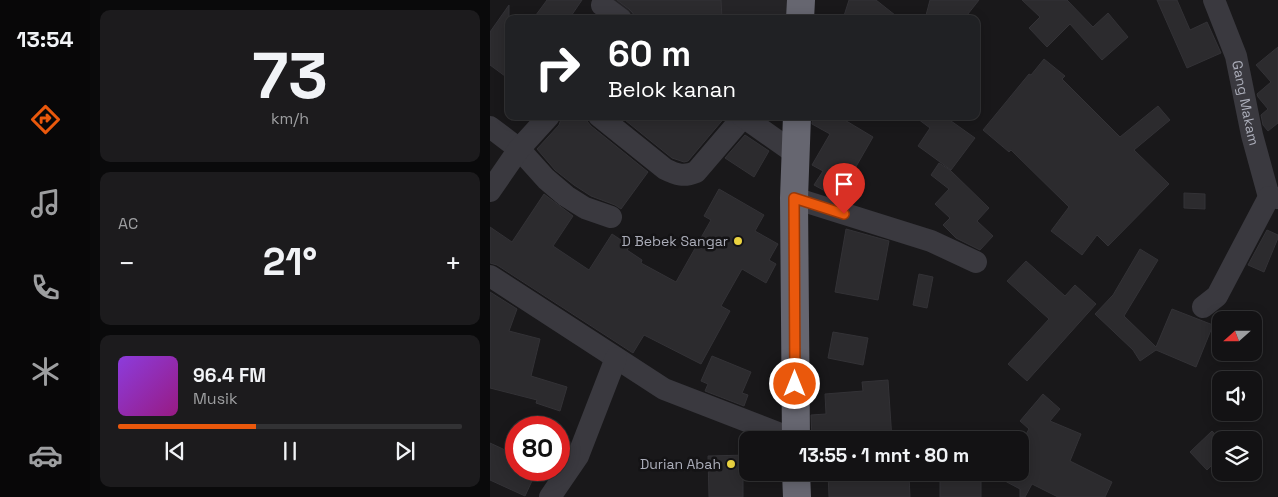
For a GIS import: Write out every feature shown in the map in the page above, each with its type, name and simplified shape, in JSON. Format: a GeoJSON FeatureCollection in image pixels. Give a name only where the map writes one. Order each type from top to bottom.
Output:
{"type":"FeatureCollection","features":[{"type":"Feature","properties":{"kind":"highway"},"geometry":{"type":"LineString","coordinates":[[800,15],[801,0]]}},
{"type":"Feature","properties":{"kind":"highway"},"geometry":{"type":"LineString","coordinates":[[796,431],[794,198],[797,120]]}},
{"type":"Feature","properties":{"kind":"highway"},"geometry":{"type":"LineString","coordinates":[[796,481],[797,497]]}},
{"type":"Feature","properties":{"kind":"street","name":"Gang Makam"},"geometry":{"type":"LineString","coordinates":[[1214,0],[1236,56],[1252,135],[1274,198]]}},
{"type":"Feature","properties":{"kind":"street"},"geometry":{"type":"LineString","coordinates":[[602,5],[616,15]]}},
{"type":"Feature","properties":{"kind":"street"},"geometry":{"type":"LineString","coordinates":[[490,191],[519,149],[545,120]]}},
{"type":"Feature","properties":{"kind":"street"},"geometry":{"type":"LineString","coordinates":[[604,120],[666,169],[686,176],[696,172],[740,120]]}},
{"type":"Feature","properties":{"kind":"street"},"geometry":{"type":"LineString","coordinates":[[747,120],[796,154]]}},
{"type":"Feature","properties":{"kind":"street"},"geometry":{"type":"LineString","coordinates":[[490,126],[519,149],[546,179],[566,196],[585,208],[611,216]]}},
{"type":"Feature","properties":{"kind":"street"},"geometry":{"type":"LineString","coordinates":[[794,198],[931,241],[976,262]]}},
{"type":"Feature","properties":{"kind":"street"},"geometry":{"type":"LineString","coordinates":[[1202,307],[1216,296],[1274,198]]}},
{"type":"Feature","properties":{"kind":"street"},"geometry":{"type":"LineString","coordinates":[[490,276],[664,390],[772,431]]}},
{"type":"Feature","properties":{"kind":"street"},"geometry":{"type":"LineString","coordinates":[[550,497],[578,456],[616,358]]}},
{"type":"Feature","properties":{"kind":"shaded area"},"geometry":{"type":"Polygon","coordinates":[[[613,0],[789,0],[788,15],[634,15],[613,0]]]}},
{"type":"Feature","properties":{"kind":"building"},"geometry":{"type":"Polygon","coordinates":[[[547,0],[582,0],[572,15],[536,15],[547,0]]]}},
{"type":"Feature","properties":{"kind":"building"},"geometry":{"type":"Polygon","coordinates":[[[617,0],[721,0],[722,15],[633,15],[617,0]]]}},
{"type":"Feature","properties":{"kind":"building"},"geometry":{"type":"Polygon","coordinates":[[[849,0],[876,0],[895,15],[844,15],[849,0]]]}},
{"type":"Feature","properties":{"kind":"building"},"geometry":{"type":"Polygon","coordinates":[[[930,0],[979,0],[967,15],[926,15],[930,0]]]}},
{"type":"Feature","properties":{"kind":"building"},"geometry":{"type":"Polygon","coordinates":[[[1022,0],[1067,0],[1093,27],[1108,13],[1128,37],[1102,60],[1070,24],[1047,47],[1029,28],[1040,17],[1022,0]]]}},
{"type":"Feature","properties":{"kind":"building"},"geometry":{"type":"Polygon","coordinates":[[[1157,0],[1177,0],[1190,30],[1207,22],[1221,53],[1187,68],[1157,0]]]}},
{"type":"Feature","properties":{"kind":"building"},"geometry":{"type":"Polygon","coordinates":[[[509,5],[509,15],[505,15],[505,76],[490,65],[490,32],[509,5]]]}},
{"type":"Feature","properties":{"kind":"building"},"geometry":{"type":"Polygon","coordinates":[[[1278,47],[1278,123],[1268,131],[1263,125],[1261,115],[1268,109],[1257,94],[1271,82],[1256,65],[1278,47]]]}},
{"type":"Feature","properties":{"kind":"building"},"geometry":{"type":"Polygon","coordinates":[[[1044,59],[1065,76],[1062,79],[1120,137],[1158,106],[1170,120],[1134,150],[1169,184],[1108,246],[1097,235],[1082,255],[1051,231],[1069,207],[1011,150],[1009,152],[983,130],[1029,74],[1031,75],[1044,59]]]}},
{"type":"Feature","properties":{"kind":"building"},"geometry":{"type":"Polygon","coordinates":[[[561,120],[587,120],[591,126],[648,172],[621,209],[591,196],[574,185],[555,170],[537,149],[559,125],[561,120]]]}},
{"type":"Feature","properties":{"kind":"building"},"geometry":{"type":"Polygon","coordinates":[[[625,120],[723,120],[688,161],[684,162],[672,158],[625,120]]]}},
{"type":"Feature","properties":{"kind":"building"},"geometry":{"type":"Polygon","coordinates":[[[812,120],[845,120],[873,137],[838,198],[814,185],[823,171],[812,165],[830,134],[812,124],[812,120]]]}},
{"type":"Feature","properties":{"kind":"building"},"geometry":{"type":"Polygon","coordinates":[[[919,120],[950,120],[975,138],[951,170],[918,146],[930,128],[919,120]]]}},
{"type":"Feature","properties":{"kind":"building"},"geometry":{"type":"Polygon","coordinates":[[[745,135],[769,151],[754,177],[725,158],[745,135]]]}},
{"type":"Feature","properties":{"kind":"building"},"geometry":{"type":"Polygon","coordinates":[[[939,163],[950,170],[989,208],[977,221],[993,236],[980,250],[956,238],[943,225],[950,218],[935,204],[949,189],[931,175],[939,163]]]}},
{"type":"Feature","properties":{"kind":"building"},"geometry":{"type":"Polygon","coordinates":[[[719,189],[764,215],[755,231],[778,244],[769,260],[776,264],[766,283],[742,269],[721,306],[730,311],[701,364],[644,335],[633,353],[497,265],[490,263],[490,227],[512,242],[544,194],[573,216],[553,246],[589,270],[612,234],[630,246],[627,250],[642,260],[641,263],[676,282],[711,220],[704,216],[719,189]]]}},
{"type":"Feature","properties":{"kind":"building"},"geometry":{"type":"Polygon","coordinates":[[[1184,193],[1205,194],[1205,209],[1184,208],[1184,193]]]}},
{"type":"Feature","properties":{"kind":"building"},"geometry":{"type":"Polygon","coordinates":[[[846,229],[889,241],[878,300],[835,292],[846,229]]]}},
{"type":"Feature","properties":{"kind":"building"},"geometry":{"type":"Polygon","coordinates":[[[1267,230],[1278,235],[1278,238],[1264,272],[1248,265],[1267,230]]]}},
{"type":"Feature","properties":{"kind":"building"},"geometry":{"type":"Polygon","coordinates":[[[1140,249],[1158,260],[1124,316],[1156,347],[1172,309],[1212,325],[1196,367],[1156,350],[1140,361],[1133,350],[1095,314],[1113,295],[1140,249]]]}},
{"type":"Feature","properties":{"kind":"building"},"geometry":{"type":"Polygon","coordinates":[[[1026,261],[1065,296],[1075,285],[1096,304],[1027,381],[1008,364],[1049,319],[1007,281],[1026,261]]]}},
{"type":"Feature","properties":{"kind":"building"},"geometry":{"type":"Polygon","coordinates":[[[919,274],[933,277],[927,308],[913,305],[919,274]]]}},
{"type":"Feature","properties":{"kind":"building"},"geometry":{"type":"Polygon","coordinates":[[[490,292],[517,309],[509,331],[540,339],[531,376],[567,387],[560,411],[536,403],[537,400],[490,388],[490,292]]]}},
{"type":"Feature","properties":{"kind":"building"},"geometry":{"type":"Polygon","coordinates":[[[833,332],[868,338],[863,365],[828,358],[833,332]]]}},
{"type":"Feature","properties":{"kind":"building"},"geometry":{"type":"Polygon","coordinates":[[[712,356],[751,372],[742,393],[748,395],[744,406],[705,391],[708,384],[701,381],[712,356]]]}},
{"type":"Feature","properties":{"kind":"building"},"geometry":{"type":"Polygon","coordinates":[[[888,380],[891,431],[812,431],[811,415],[826,414],[825,394],[863,391],[862,382],[888,380]]]}},
{"type":"Feature","properties":{"kind":"building"},"geometry":{"type":"Polygon","coordinates":[[[1043,394],[1060,409],[1050,421],[1081,434],[1070,461],[1112,482],[1105,497],[1058,497],[1032,484],[1025,497],[1020,497],[1020,489],[1005,481],[1029,481],[1029,429],[1020,421],[1043,394]]]}},
{"type":"Feature","properties":{"kind":"building"},"geometry":{"type":"Polygon","coordinates":[[[1212,431],[1212,465],[1207,470],[1190,452],[1212,431]]]}},
{"type":"Feature","properties":{"kind":"building"},"geometry":{"type":"Polygon","coordinates":[[[490,443],[505,450],[505,481],[532,481],[525,496],[490,480],[490,443]]]}},
{"type":"Feature","properties":{"kind":"building"},"geometry":{"type":"Polygon","coordinates":[[[739,455],[739,481],[743,481],[743,497],[709,497],[708,456],[739,455]]]}},
{"type":"Feature","properties":{"kind":"building"},"geometry":{"type":"Polygon","coordinates":[[[828,481],[909,481],[910,497],[829,497],[828,481]]]}},
{"type":"Feature","properties":{"kind":"building"},"geometry":{"type":"Polygon","coordinates":[[[940,481],[981,481],[981,497],[940,497],[940,481]]]}},
{"type":"Feature","properties":{"kind":"place","name":"D Bebek Sangar"},"geometry":{"type":"Point","coordinates":[738,241]}},
{"type":"Feature","properties":{"kind":"place","name":"Durian Abah"},"geometry":{"type":"Point","coordinates":[731,464]}},
{"type":"Feature","properties":{"kind":"route"},"geometry":{"type":"LineString","coordinates":[[795,384],[794,198],[844,214]]}}]}
